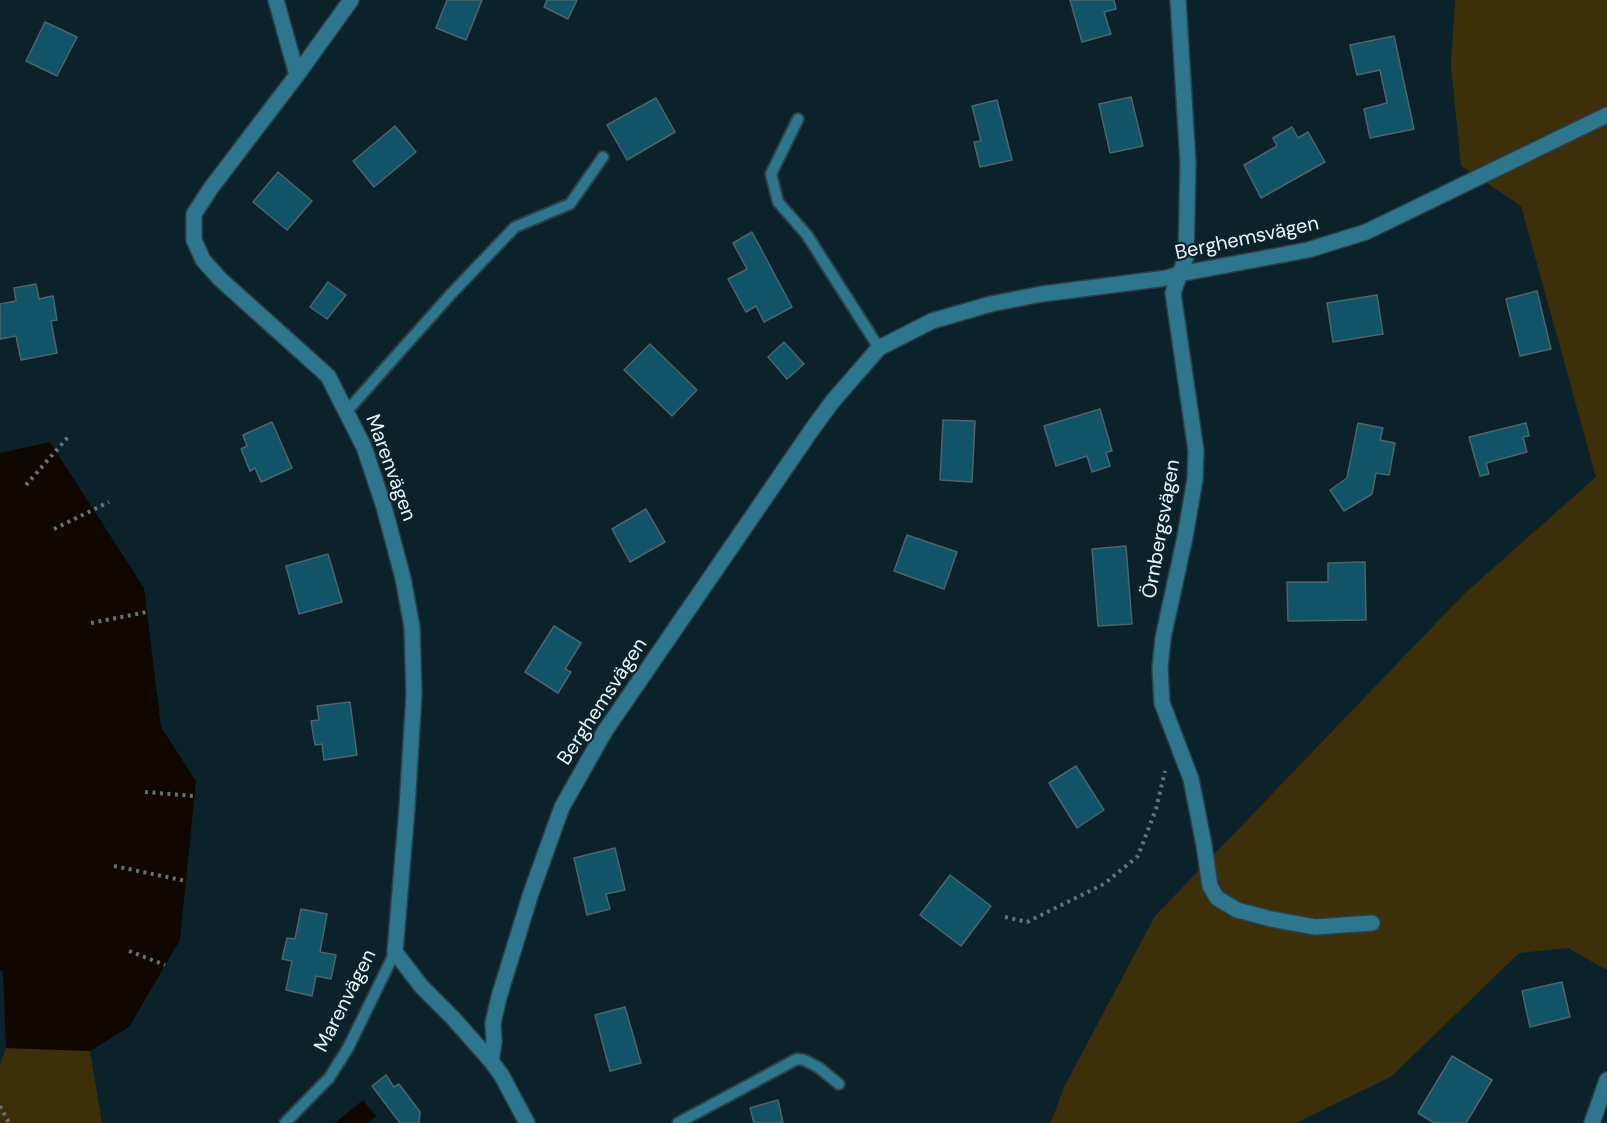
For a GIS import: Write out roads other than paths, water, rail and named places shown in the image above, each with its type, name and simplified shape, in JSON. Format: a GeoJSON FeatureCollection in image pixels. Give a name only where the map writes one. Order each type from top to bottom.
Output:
{"type":"FeatureCollection","features":[{"type":"Feature","properties":{"kind":"street"},"geometry":{"type":"LineString","coordinates":[[276,0],[297,75]]}},
{"type":"Feature","properties":{"kind":"street","name":"Marenvägen"},"geometry":{"type":"LineString","coordinates":[[351,0],[194,213],[194,240],[203,260],[220,279],[328,376],[364,447],[384,507],[403,578],[412,627],[414,694],[395,952],[421,987],[453,1017],[491,1061]]}},
{"type":"Feature","properties":{"kind":"street","name":"Örnbergsvägen"},"geometry":{"type":"LineString","coordinates":[[1178,0],[1188,163],[1186,256],[1173,293],[1196,451],[1195,478],[1185,537],[1163,638],[1160,668],[1162,703],[1191,779],[1210,886],[1217,898],[1237,910],[1315,927],[1372,923]]}},
{"type":"Feature","properties":{"kind":"street","name":"Berghemsvägen"},"geometry":{"type":"LineString","coordinates":[[491,1061],[494,1042],[493,1023],[499,997],[544,852],[562,807],[605,731],[813,428],[832,402],[879,348],[932,321],[991,304],[1132,281],[1154,280],[1308,250],[1366,232],[1607,116]]}},
{"type":"Feature","properties":{"kind":"street"},"geometry":{"type":"LineString","coordinates":[[491,1061],[502,1076],[526,1123]]}},
{"type":"Feature","properties":{"kind":"street"},"geometry":{"type":"LineString","coordinates":[[1592,1123],[1607,1080]]}},
{"type":"Feature","properties":{"kind":"lane"},"geometry":{"type":"LineString","coordinates":[[798,119],[771,174],[778,202],[807,235],[879,348]]}},
{"type":"Feature","properties":{"kind":"lane"},"geometry":{"type":"LineString","coordinates":[[347,411],[451,294],[515,227],[570,204],[603,157]]}},
{"type":"Feature","properties":{"kind":"lane","name":"Marenvägen"},"geometry":{"type":"LineString","coordinates":[[285,1123],[329,1078],[348,1048],[395,952]]}},
{"type":"Feature","properties":{"kind":"lane"},"geometry":{"type":"LineString","coordinates":[[678,1123],[797,1059],[818,1067],[839,1084]]}}]}
